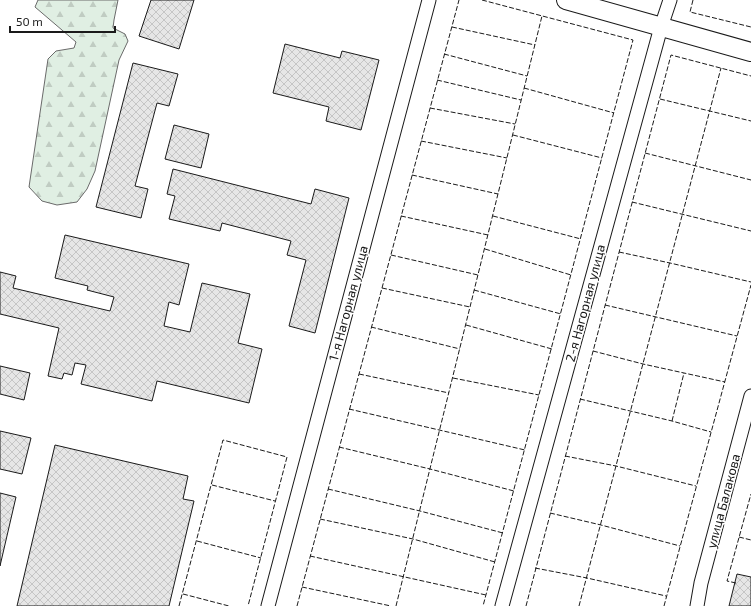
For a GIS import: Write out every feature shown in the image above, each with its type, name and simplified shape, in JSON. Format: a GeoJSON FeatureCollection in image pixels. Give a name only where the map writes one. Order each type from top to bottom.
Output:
{"type":"FeatureCollection","features":[{"type":"Feature","properties":{"kind":"street","name":"1-я Нагорная улица"},"geometry":{"type":"LineString","coordinates":[[268,606],[429,0]]}},
{"type":"Feature","properties":{"kind":"street"},"geometry":{"type":"LineString","coordinates":[[566,0],[751,52]]}},
{"type":"Feature","properties":{"kind":"street","name":"2-я Нагорная улица"},"geometry":{"type":"LineString","coordinates":[[502,606],[661,27],[670,0]]}},
{"type":"Feature","properties":{"kind":"street","name":"улица Балакова"},"geometry":{"type":"LineString","coordinates":[[697,606],[701,583],[751,396]]}},
{"type":"Feature","properties":{"kind":"green space"},"geometry":{"type":"Polygon","coordinates":[[[38,0],[118,0],[113,28],[125,34],[128,41],[119,60],[95,171],[87,189],[77,202],[57,205],[42,201],[29,187],[48,59],[56,51],[74,48],[76,42],[35,7],[38,0]]]}},
{"type":"Feature","properties":{"kind":"building"},"geometry":{"type":"Polygon","coordinates":[[[151,0],[194,0],[179,49],[139,36],[151,0]]]}},
{"type":"Feature","properties":{"kind":"building"},"geometry":{"type":"Polygon","coordinates":[[[285,44],[340,58],[342,51],[379,60],[361,130],[326,121],[329,107],[273,93],[285,44]]]}},
{"type":"Feature","properties":{"kind":"building"},"geometry":{"type":"Polygon","coordinates":[[[133,63],[178,74],[169,106],[157,103],[135,186],[148,189],[141,218],[96,207],[133,63]]]}},
{"type":"Feature","properties":{"kind":"building"},"geometry":{"type":"Polygon","coordinates":[[[174,125],[209,134],[201,168],[165,159],[174,125]]]}},
{"type":"Feature","properties":{"kind":"building"},"geometry":{"type":"Polygon","coordinates":[[[173,169],[311,204],[315,189],[349,198],[315,333],[289,326],[306,260],[287,255],[291,241],[222,223],[220,231],[169,219],[175,196],[167,194],[173,169]]]}},
{"type":"Feature","properties":{"kind":"building"},"geometry":{"type":"Polygon","coordinates":[[[65,235],[189,264],[179,305],[169,302],[164,326],[190,332],[202,283],[250,294],[238,343],[262,349],[249,403],[157,381],[152,401],[81,384],[86,365],[75,363],[72,375],[64,373],[62,379],[48,376],[59,328],[0,314],[0,272],[16,276],[13,288],[110,311],[114,297],[87,290],[88,286],[55,278],[65,235]]]}},
{"type":"Feature","properties":{"kind":"building"},"geometry":{"type":"Polygon","coordinates":[[[0,366],[30,373],[24,400],[0,394],[0,366]]]}},
{"type":"Feature","properties":{"kind":"building"},"geometry":{"type":"Polygon","coordinates":[[[0,431],[31,438],[22,474],[0,469],[0,431]]]}},
{"type":"Feature","properties":{"kind":"building"},"geometry":{"type":"Polygon","coordinates":[[[55,445],[188,476],[183,499],[194,501],[169,606],[17,606],[55,445]]]}},
{"type":"Feature","properties":{"kind":"building"},"geometry":{"type":"Polygon","coordinates":[[[0,493],[16,497],[0,566],[0,493]]]}},
{"type":"Feature","properties":{"kind":"building"},"geometry":{"type":"Polygon","coordinates":[[[737,574],[751,577],[751,606],[729,606],[737,574]]]}},
{"type":"Feature","properties":{"kind":"fence"},"geometry":{"type":"LineString","coordinates":[[297,606],[459,0]]}},
{"type":"Feature","properties":{"kind":"fence"},"geometry":{"type":"LineString","coordinates":[[482,0],[633,40],[483,606]]}},
{"type":"Feature","properties":{"kind":"fence"},"geometry":{"type":"LineString","coordinates":[[693,0],[690,12],[751,27]]}},
{"type":"Feature","properties":{"kind":"fence"},"geometry":{"type":"LineString","coordinates":[[396,606],[542,16]]}},
{"type":"Feature","properties":{"kind":"fence"},"geometry":{"type":"LineString","coordinates":[[452,27],[535,45]]}},
{"type":"Feature","properties":{"kind":"fence"},"geometry":{"type":"LineString","coordinates":[[444,54],[527,76]]}},
{"type":"Feature","properties":{"kind":"fence"},"geometry":{"type":"LineString","coordinates":[[526,606],[671,55],[751,76]]}},
{"type":"Feature","properties":{"kind":"fence"},"geometry":{"type":"LineString","coordinates":[[579,606],[721,68]]}},
{"type":"Feature","properties":{"kind":"fence"},"geometry":{"type":"LineString","coordinates":[[437,80],[521,100]]}},
{"type":"Feature","properties":{"kind":"fence"},"geometry":{"type":"LineString","coordinates":[[524,88],[614,113]]}},
{"type":"Feature","properties":{"kind":"fence"},"geometry":{"type":"LineString","coordinates":[[660,99],[751,121]]}},
{"type":"Feature","properties":{"kind":"fence"},"geometry":{"type":"LineString","coordinates":[[430,108],[515,124]]}},
{"type":"Feature","properties":{"kind":"fence"},"geometry":{"type":"LineString","coordinates":[[513,135],[602,158]]}},
{"type":"Feature","properties":{"kind":"fence"},"geometry":{"type":"LineString","coordinates":[[421,141],[507,158]]}},
{"type":"Feature","properties":{"kind":"fence"},"geometry":{"type":"LineString","coordinates":[[645,153],[751,180]]}},
{"type":"Feature","properties":{"kind":"fence"},"geometry":{"type":"LineString","coordinates":[[412,175],[498,194]]}},
{"type":"Feature","properties":{"kind":"fence"},"geometry":{"type":"LineString","coordinates":[[632,202],[751,231]]}},
{"type":"Feature","properties":{"kind":"fence"},"geometry":{"type":"LineString","coordinates":[[401,216],[488,235]]}},
{"type":"Feature","properties":{"kind":"fence"},"geometry":{"type":"LineString","coordinates":[[493,216],[581,239]]}},
{"type":"Feature","properties":{"kind":"fence"},"geometry":{"type":"LineString","coordinates":[[485,249],[571,275]]}},
{"type":"Feature","properties":{"kind":"fence"},"geometry":{"type":"LineString","coordinates":[[619,252],[751,282]]}},
{"type":"Feature","properties":{"kind":"fence"},"geometry":{"type":"LineString","coordinates":[[391,255],[478,275]]}},
{"type":"Feature","properties":{"kind":"fence"},"geometry":{"type":"LineString","coordinates":[[664,606],[751,285]]}},
{"type":"Feature","properties":{"kind":"fence"},"geometry":{"type":"LineString","coordinates":[[382,288],[470,307]]}},
{"type":"Feature","properties":{"kind":"fence"},"geometry":{"type":"LineString","coordinates":[[474,290],[561,314]]}},
{"type":"Feature","properties":{"kind":"fence"},"geometry":{"type":"LineString","coordinates":[[605,305],[737,336]]}},
{"type":"Feature","properties":{"kind":"fence"},"geometry":{"type":"LineString","coordinates":[[466,325],[552,349]]}},
{"type":"Feature","properties":{"kind":"fence"},"geometry":{"type":"LineString","coordinates":[[371,327],[460,349]]}},
{"type":"Feature","properties":{"kind":"fence"},"geometry":{"type":"LineString","coordinates":[[593,351],[643,364],[725,382]]}},
{"type":"Feature","properties":{"kind":"fence"},"geometry":{"type":"LineString","coordinates":[[672,421],[684,373]]}},
{"type":"Feature","properties":{"kind":"fence"},"geometry":{"type":"LineString","coordinates":[[359,374],[449,393]]}},
{"type":"Feature","properties":{"kind":"fence"},"geometry":{"type":"LineString","coordinates":[[453,378],[539,395]]}},
{"type":"Feature","properties":{"kind":"fence"},"geometry":{"type":"LineString","coordinates":[[580,399],[711,432]]}},
{"type":"Feature","properties":{"kind":"fence"},"geometry":{"type":"LineString","coordinates":[[349,409],[525,450]]}},
{"type":"Feature","properties":{"kind":"fence"},"geometry":{"type":"LineString","coordinates":[[179,606],[223,440],[287,457],[248,606]]}},
{"type":"Feature","properties":{"kind":"fence"},"geometry":{"type":"LineString","coordinates":[[339,447],[514,491]]}},
{"type":"Feature","properties":{"kind":"fence"},"geometry":{"type":"LineString","coordinates":[[565,456],[616,466],[696,486]]}},
{"type":"Feature","properties":{"kind":"fence"},"geometry":{"type":"LineString","coordinates":[[212,485],[275,501]]}},
{"type":"Feature","properties":{"kind":"fence"},"geometry":{"type":"LineString","coordinates":[[328,489],[503,533]]}},
{"type":"Feature","properties":{"kind":"fence"},"geometry":{"type":"LineString","coordinates":[[736,583],[727,581],[751,494]]}},
{"type":"Feature","properties":{"kind":"fence"},"geometry":{"type":"LineString","coordinates":[[550,513],[680,546]]}},
{"type":"Feature","properties":{"kind":"fence"},"geometry":{"type":"LineString","coordinates":[[320,519],[413,539],[495,562]]}},
{"type":"Feature","properties":{"kind":"fence"},"geometry":{"type":"LineString","coordinates":[[739,537],[751,540]]}},
{"type":"Feature","properties":{"kind":"fence"},"geometry":{"type":"LineString","coordinates":[[197,541],[261,558]]}},
{"type":"Feature","properties":{"kind":"fence"},"geometry":{"type":"LineString","coordinates":[[310,556],[486,595]]}},
{"type":"Feature","properties":{"kind":"fence"},"geometry":{"type":"LineString","coordinates":[[535,568],[666,596]]}},
{"type":"Feature","properties":{"kind":"fence"},"geometry":{"type":"LineString","coordinates":[[302,587],[391,606]]}},
{"type":"Feature","properties":{"kind":"fence"},"geometry":{"type":"LineString","coordinates":[[183,594],[229,606]]}}]}
